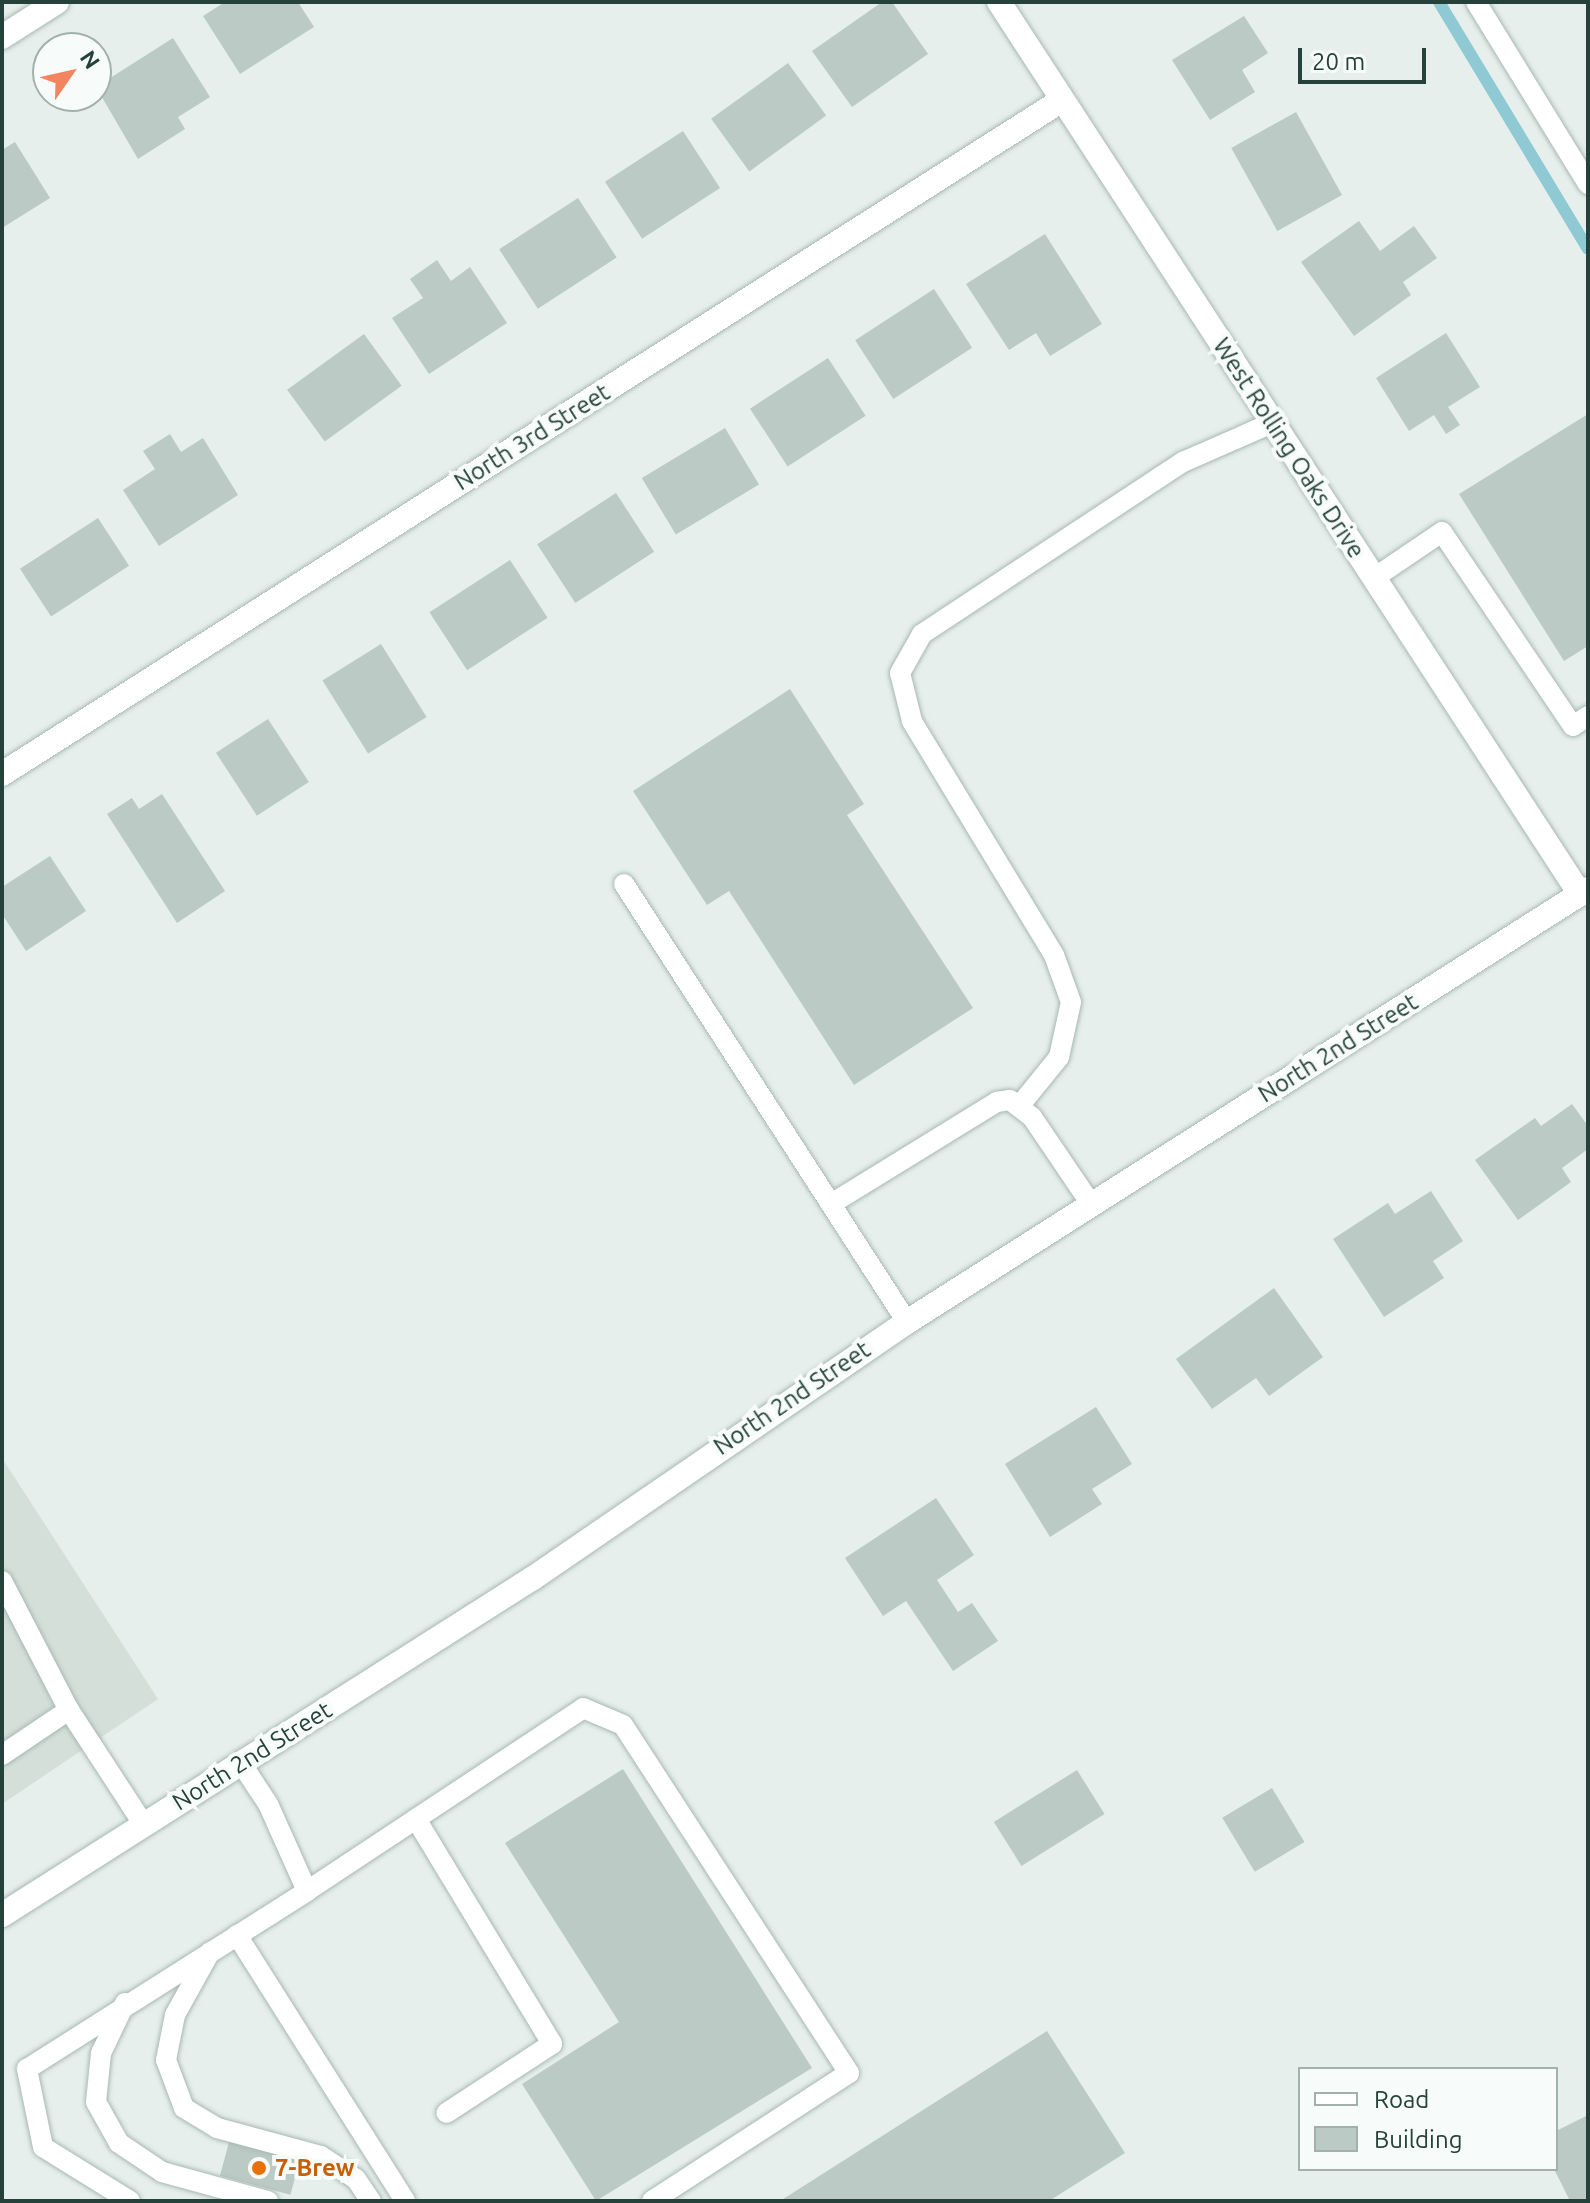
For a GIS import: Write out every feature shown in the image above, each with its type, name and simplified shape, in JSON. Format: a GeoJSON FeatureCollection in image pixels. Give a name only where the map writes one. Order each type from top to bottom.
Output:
{"type":"FeatureCollection","features":[{"type":"Feature","properties":{"kind":"street"},"geometry":{"type":"LineString","coordinates":[[2,37],[57,2]]}},
{"type":"Feature","properties":{"kind":"street","name":"West Rolling Oaks Drive"},"geometry":{"type":"LineString","coordinates":[[999,2],[1272,423],[1584,892]]}},
{"type":"Feature","properties":{"kind":"street","name":"North 3rd Street"},"geometry":{"type":"LineString","coordinates":[[2,774],[1062,100]]}},
{"type":"Feature","properties":{"kind":"street","name":"North 2nd Street"},"geometry":{"type":"LineString","coordinates":[[2,1915],[533,1578],[907,1322],[1584,892]]}},
{"type":"Feature","properties":{"kind":"lane"},"geometry":{"type":"LineString","coordinates":[[1476,2],[1580,153],[1588,184]]}},
{"type":"Feature","properties":{"kind":"lane"},"geometry":{"type":"LineString","coordinates":[[1021,1104],[1059,1057],[1071,1002],[1054,955],[912,721],[900,673],[922,634],[1183,462],[1272,423]]}},
{"type":"Feature","properties":{"kind":"lane"},"geometry":{"type":"LineString","coordinates":[[1374,578],[1442,532],[1573,726],[1588,716]]}},
{"type":"Feature","properties":{"kind":"lane"},"geometry":{"type":"LineString","coordinates":[[624,884],[907,1322]]}},
{"type":"Feature","properties":{"kind":"lane"},"geometry":{"type":"LineString","coordinates":[[831,1204],[997,1102],[1021,1104]]}},
{"type":"Feature","properties":{"kind":"lane"},"geometry":{"type":"LineString","coordinates":[[1021,1104],[1091,1204]]}},
{"type":"Feature","properties":{"kind":"lane"},"geometry":{"type":"LineString","coordinates":[[2,1581],[69,1710],[144,1825]]}},
{"type":"Feature","properties":{"kind":"lane"},"geometry":{"type":"LineString","coordinates":[[130,2201],[43,2147],[27,2069],[125,2003],[307,1891],[583,1708],[623,1725],[849,2073],[652,2201]]}},
{"type":"Feature","properties":{"kind":"lane"},"geometry":{"type":"LineString","coordinates":[[2,1755],[69,1710]]}},
{"type":"Feature","properties":{"kind":"lane"},"geometry":{"type":"LineString","coordinates":[[241,1763],[268,1804],[307,1891]]}},
{"type":"Feature","properties":{"kind":"lane"},"geometry":{"type":"LineString","coordinates":[[416,1819],[552,2044],[446,2113]]}},
{"type":"Feature","properties":{"kind":"lane"},"geometry":{"type":"LineString","coordinates":[[237,1935],[405,2201]]}},
{"type":"Feature","properties":{"kind":"lane"},"geometry":{"type":"LineString","coordinates":[[211,1950],[175,2015],[166,2060],[184,2108],[217,2128],[321,2156],[356,2179],[371,2201]]}},
{"type":"Feature","properties":{"kind":"lane"},"geometry":{"type":"LineString","coordinates":[[125,2003],[101,2053],[96,2102],[119,2143],[162,2172],[268,2201]]}},
{"type":"Feature","properties":{"kind":"shaded area"},"geometry":{"type":"Polygon","coordinates":[[[2,1458],[158,1699],[2,1804],[2,1458]]]}},
{"type":"Feature","properties":{"kind":"building"},"geometry":{"type":"Polygon","coordinates":[[[225,2],[298,2],[314,27],[240,74],[203,16],[225,2]]]}},
{"type":"Feature","properties":{"kind":"building"},"geometry":{"type":"Polygon","coordinates":[[[882,2],[892,2],[928,54],[852,107],[812,51],[882,2]]]}},
{"type":"Feature","properties":{"kind":"building"},"geometry":{"type":"Polygon","coordinates":[[[1244,16],[1268,53],[1242,70],[1255,92],[1210,120],[1172,60],[1244,16]]]}},
{"type":"Feature","properties":{"kind":"building"},"geometry":{"type":"Polygon","coordinates":[[[173,38],[210,97],[178,117],[185,129],[138,159],[111,112],[112,77],[173,38]]]}},
{"type":"Feature","properties":{"kind":"building"},"geometry":{"type":"Polygon","coordinates":[[[788,63],[826,116],[749,171],[711,119],[788,63]]]}},
{"type":"Feature","properties":{"kind":"building"},"geometry":{"type":"Polygon","coordinates":[[[1296,112],[1342,195],[1277,231],[1231,148],[1296,112]]]}},
{"type":"Feature","properties":{"kind":"building"},"geometry":{"type":"Polygon","coordinates":[[[683,131],[720,188],[642,239],[605,182],[683,131]]]}},
{"type":"Feature","properties":{"kind":"building"},"geometry":{"type":"Polygon","coordinates":[[[15,142],[50,198],[2,228],[2,150],[15,142]]]}},
{"type":"Feature","properties":{"kind":"building"},"geometry":{"type":"Polygon","coordinates":[[[578,198],[617,258],[538,309],[499,249],[578,198]]]}},
{"type":"Feature","properties":{"kind":"building"},"geometry":{"type":"Polygon","coordinates":[[[1359,221],[1380,251],[1414,226],[1437,258],[1403,282],[1411,295],[1354,336],[1301,262],[1359,221]]]}},
{"type":"Feature","properties":{"kind":"building"},"geometry":{"type":"Polygon","coordinates":[[[1045,234],[1102,324],[1050,356],[1036,333],[1009,350],[966,284],[1045,234]]]}},
{"type":"Feature","properties":{"kind":"building"},"geometry":{"type":"Polygon","coordinates":[[[437,260],[451,281],[470,267],[507,323],[429,374],[392,318],[423,298],[410,279],[437,260]]]}},
{"type":"Feature","properties":{"kind":"building"},"geometry":{"type":"Polygon","coordinates":[[[934,289],[972,348],[893,399],[855,340],[934,289]]]}},
{"type":"Feature","properties":{"kind":"building"},"geometry":{"type":"Polygon","coordinates":[[[1446,333],[1480,387],[1448,407],[1460,425],[1446,434],[1434,415],[1409,431],[1376,378],[1446,333]]]}},
{"type":"Feature","properties":{"kind":"building"},"geometry":{"type":"Polygon","coordinates":[[[364,334],[402,386],[325,442],[287,390],[364,334]]]}},
{"type":"Feature","properties":{"kind":"building"},"geometry":{"type":"Polygon","coordinates":[[[828,358],[866,416],[788,467],[750,409],[828,358]]]}},
{"type":"Feature","properties":{"kind":"building"},"geometry":{"type":"Polygon","coordinates":[[[1588,414],[1588,646],[1564,661],[1459,494],[1588,414]]]}},
{"type":"Feature","properties":{"kind":"building"},"geometry":{"type":"Polygon","coordinates":[[[725,428],[759,485],[676,535],[642,478],[725,428]]]}},
{"type":"Feature","properties":{"kind":"building"},"geometry":{"type":"Polygon","coordinates":[[[170,434],[181,452],[203,438],[238,495],[159,546],[123,490],[155,469],[143,451],[170,434]]]}},
{"type":"Feature","properties":{"kind":"building"},"geometry":{"type":"Polygon","coordinates":[[[616,493],[654,552],[575,603],[537,544],[616,493]]]}},
{"type":"Feature","properties":{"kind":"building"},"geometry":{"type":"Polygon","coordinates":[[[98,518],[129,566],[51,616],[20,569],[98,518]]]}},
{"type":"Feature","properties":{"kind":"building"},"geometry":{"type":"Polygon","coordinates":[[[510,560],[548,618],[467,670],[429,612],[510,560]]]}},
{"type":"Feature","properties":{"kind":"building"},"geometry":{"type":"Polygon","coordinates":[[[381,644],[427,717],[368,753],[322,681],[381,644]]]}},
{"type":"Feature","properties":{"kind":"building"},"geometry":{"type":"Polygon","coordinates":[[[790,689],[864,804],[847,815],[973,1008],[854,1085],[729,891],[707,905],[633,791],[790,689]]]}},
{"type":"Feature","properties":{"kind":"building"},"geometry":{"type":"Polygon","coordinates":[[[268,719],[309,782],[257,816],[216,753],[268,719]]]}},
{"type":"Feature","properties":{"kind":"building"},"geometry":{"type":"Polygon","coordinates":[[[162,794],[225,891],[177,923],[107,814],[132,798],[139,809],[162,794]]]}},
{"type":"Feature","properties":{"kind":"building"},"geometry":{"type":"Polygon","coordinates":[[[50,856],[86,911],[26,951],[2,914],[2,887],[50,856]]]}},
{"type":"Feature","properties":{"kind":"building"},"geometry":{"type":"Polygon","coordinates":[[[1572,1104],[1588,1126],[1588,1149],[1562,1168],[1571,1182],[1518,1220],[1475,1160],[1535,1118],[1541,1126],[1572,1104]]]}},
{"type":"Feature","properties":{"kind":"building"},"geometry":{"type":"Polygon","coordinates":[[[1431,1191],[1463,1241],[1433,1261],[1444,1278],[1384,1317],[1333,1239],[1388,1203],[1395,1214],[1431,1191]]]}},
{"type":"Feature","properties":{"kind":"building"},"geometry":{"type":"Polygon","coordinates":[[[1274,1288],[1323,1357],[1269,1396],[1256,1378],[1212,1409],[1176,1359],[1274,1288]]]}},
{"type":"Feature","properties":{"kind":"building"},"geometry":{"type":"Polygon","coordinates":[[[1096,1407],[1132,1464],[1092,1489],[1102,1504],[1050,1537],[1005,1464],[1096,1407]]]}},
{"type":"Feature","properties":{"kind":"building"},"geometry":{"type":"Polygon","coordinates":[[[936,1498],[974,1555],[937,1580],[958,1612],[972,1603],[998,1641],[953,1671],[906,1601],[883,1616],[845,1558],[936,1498]]]}},
{"type":"Feature","properties":{"kind":"building"},"geometry":{"type":"Polygon","coordinates":[[[623,1769],[812,2068],[596,2201],[522,2084],[619,2022],[505,1843],[623,1769]]]}},
{"type":"Feature","properties":{"kind":"building"},"geometry":{"type":"Polygon","coordinates":[[[1077,1770],[1105,1814],[1021,1866],[994,1822],[1077,1770]]]}},
{"type":"Feature","properties":{"kind":"building"},"geometry":{"type":"Polygon","coordinates":[[[1272,1788],[1304,1842],[1255,1872],[1222,1818],[1272,1788]]]}},
{"type":"Feature","properties":{"kind":"building"},"geometry":{"type":"Polygon","coordinates":[[[1047,2031],[1125,2153],[1049,2201],[780,2201],[1047,2031]]]}},
{"type":"Feature","properties":{"kind":"building"},"geometry":{"type":"Polygon","coordinates":[[[1588,2115],[1588,2201],[1570,2201],[1555,2171],[1558,2171],[1558,2130],[1588,2115]]]}},
{"type":"Feature","properties":{"kind":"building","name":"7-Brew"},"geometry":{"type":"Polygon","coordinates":[[[229,2142],[300,2161],[290,2195],[220,2176],[229,2142]]]}},
{"type":"Feature","properties":{"kind":"waterway"},"geometry":{"type":"LineString","coordinates":[[1439,2],[1588,249]]}},
{"type":"Feature","properties":{"kind":"place","name":"7-Brew"},"geometry":{"type":"Point","coordinates":[259,2168]}}]}
